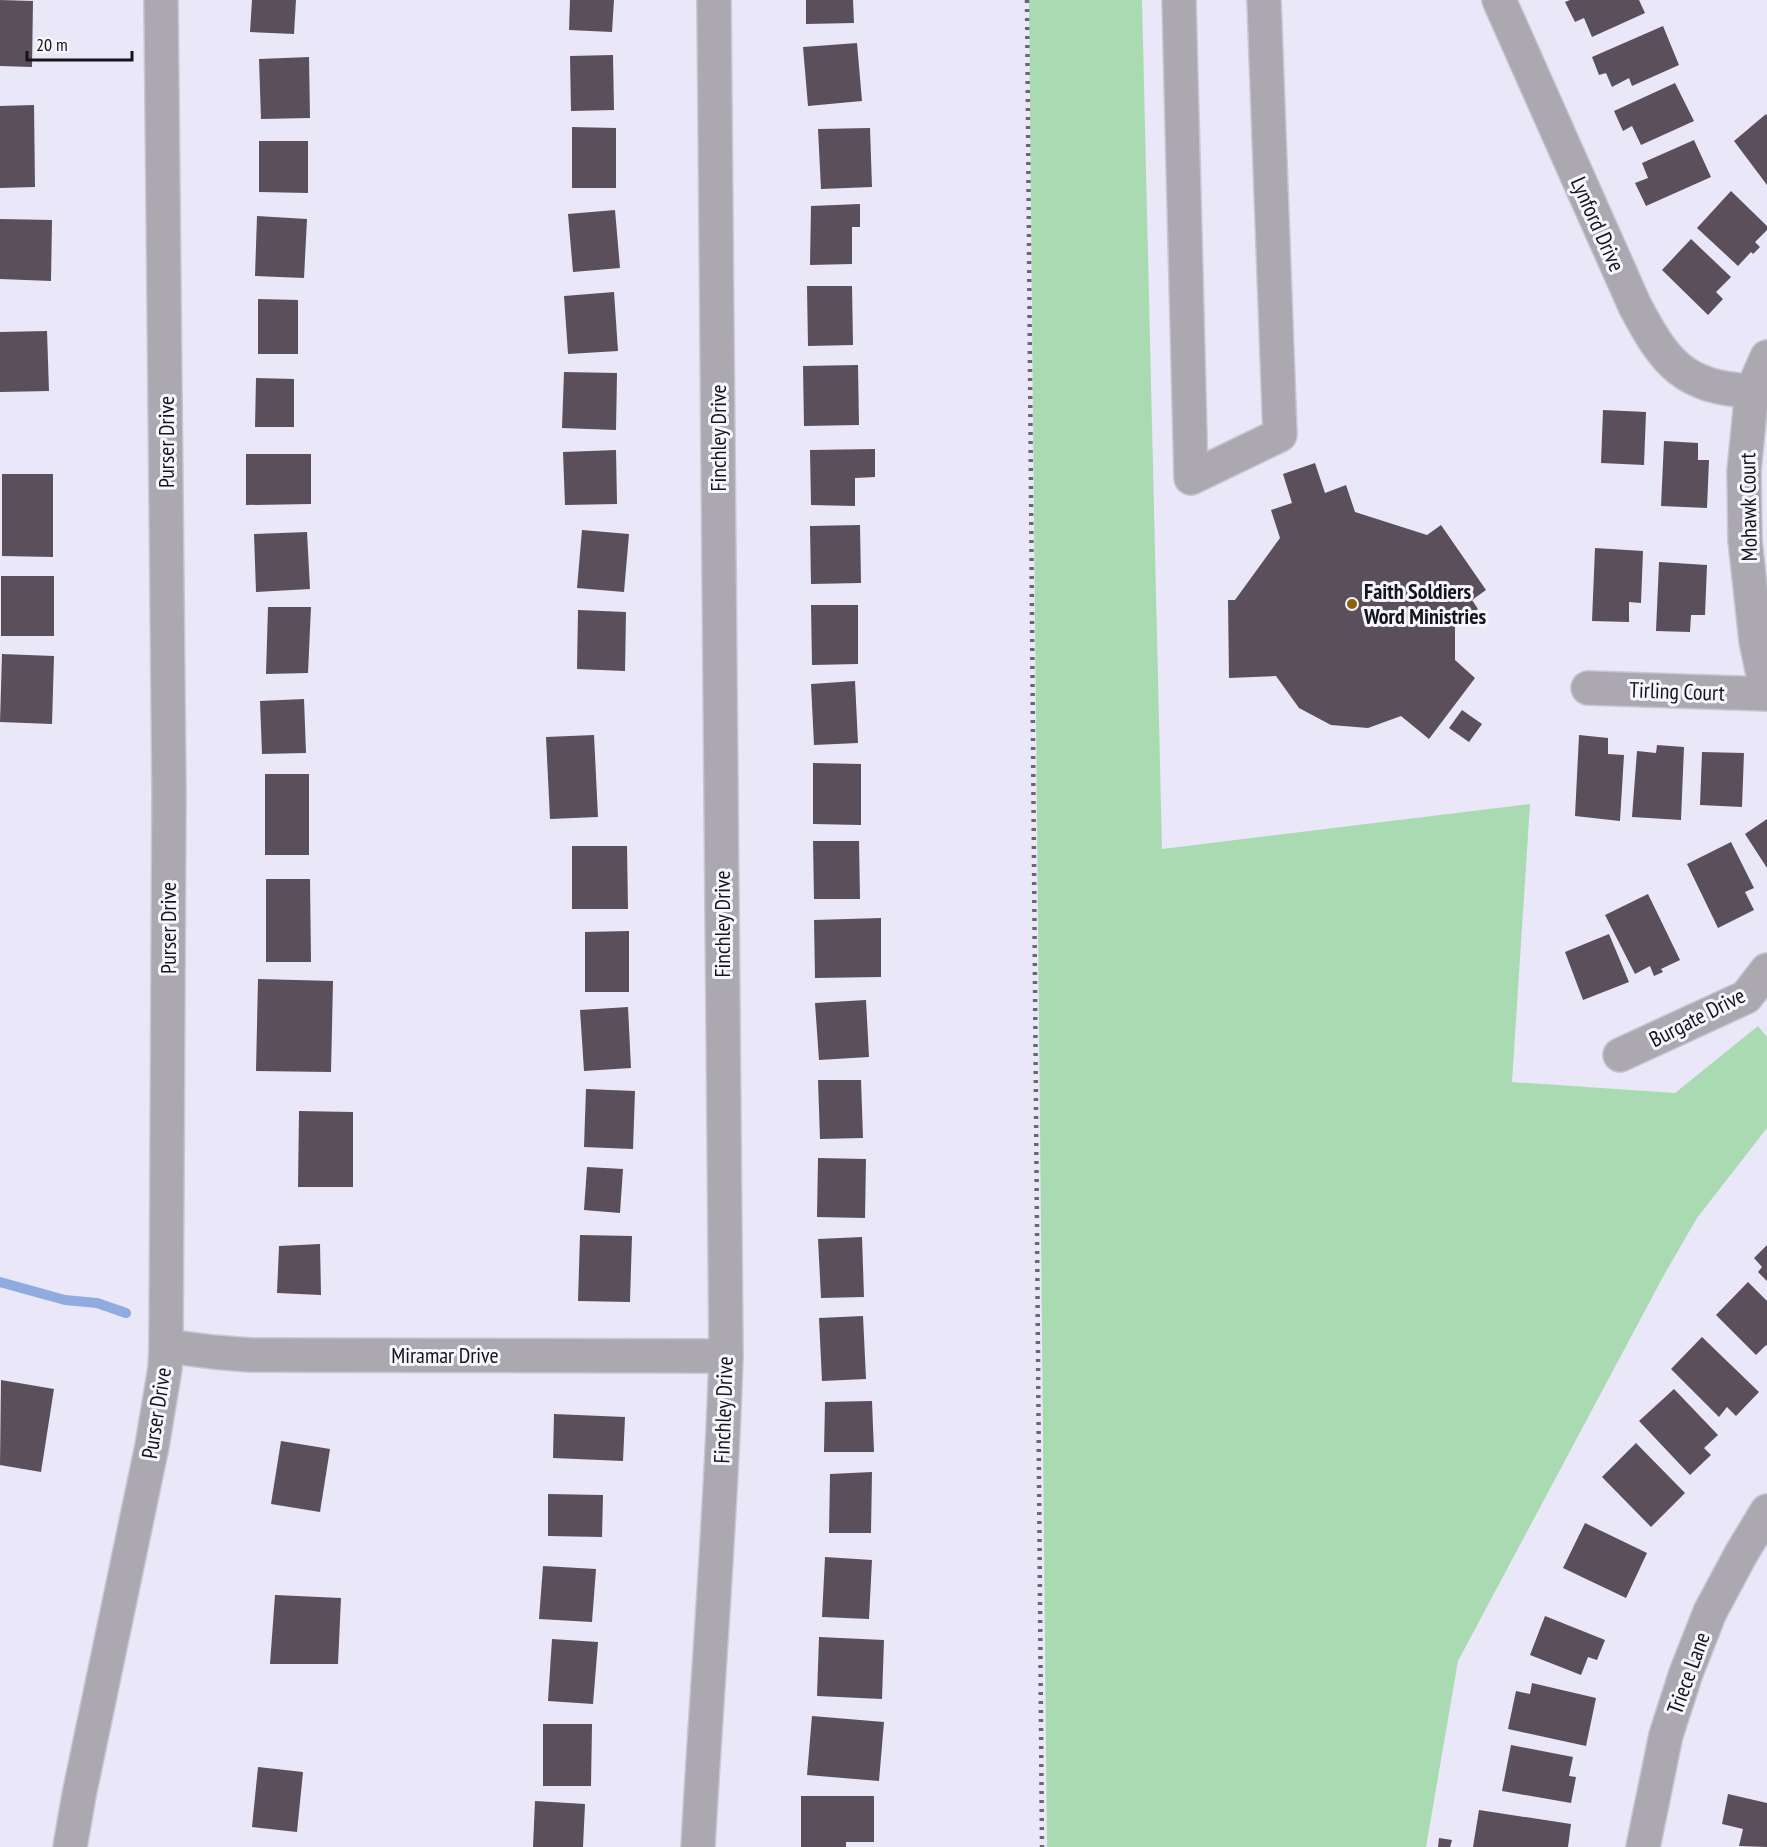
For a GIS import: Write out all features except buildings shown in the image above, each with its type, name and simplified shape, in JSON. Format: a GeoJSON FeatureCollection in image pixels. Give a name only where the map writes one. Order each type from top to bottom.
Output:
{"type":"FeatureCollection","features":[{"type":"Feature","properties":{"kind":"street","name":"Purser Drive"},"geometry":{"type":"LineString","coordinates":[[70,1847],[152,1446],[165,1368],[169,781],[161,0]]}},
{"type":"Feature","properties":{"kind":"street","name":"Finchley Drive"},"geometry":{"type":"LineString","coordinates":[[698,1847],[723,1444],[726,1356],[714,0]]}},
{"type":"Feature","properties":{"kind":"street"},"geometry":{"type":"LineString","coordinates":[[1179,0],[1191,478],[1280,435],[1264,0]]}},
{"type":"Feature","properties":{"kind":"street","name":"Lynford Drive"},"geometry":{"type":"LineString","coordinates":[[1499,0],[1635,306],[1654,341],[1675,366],[1702,383],[1723,390],[1752,391]]}},
{"type":"Feature","properties":{"kind":"street","name":"Mohawk Court"},"geometry":{"type":"LineString","coordinates":[[1767,357],[1752,391],[1744,471],[1745,540],[1756,641],[1767,694]]}},
{"type":"Feature","properties":{"kind":"street","name":"Tirling Court"},"geometry":{"type":"LineString","coordinates":[[1588,688],[1767,694]]}},
{"type":"Feature","properties":{"kind":"street","name":"Burgate Drive"},"geometry":{"type":"LineString","coordinates":[[1620,1055],[1746,997],[1767,970]]}},
{"type":"Feature","properties":{"kind":"street","name":"Miramar Drive"},"geometry":{"type":"LineString","coordinates":[[166,1346],[250,1354],[726,1356]]}},
{"type":"Feature","properties":{"kind":"street","name":"Triece Lane"},"geometry":{"type":"LineString","coordinates":[[1643,1847],[1666,1735],[1686,1673],[1710,1612],[1767,1512]]}},
{"type":"Feature","properties":{"kind":"green space"},"geometry":{"type":"Polygon","coordinates":[[[1029,0],[1142,0],[1162,849],[1530,804],[1512,1082],[1675,1093],[1758,1026],[1767,1037],[1767,1128],[1697,1218],[1664,1275],[1458,1661],[1426,1847],[1047,1847],[1029,0]]]}},
{"type":"Feature","properties":{"kind":"waterway"},"geometry":{"type":"LineString","coordinates":[[0,1282],[65,1300],[97,1303],[126,1313]]}},
{"type":"Feature","properties":{"kind":"railway"},"geometry":{"type":"LineString","coordinates":[[1027,0],[1042,1847]]}},
{"type":"Feature","properties":{"kind":"place","name":"Faith Soldiers Word Ministries"},"geometry":{"type":"Point","coordinates":[1352,604]}}]}
